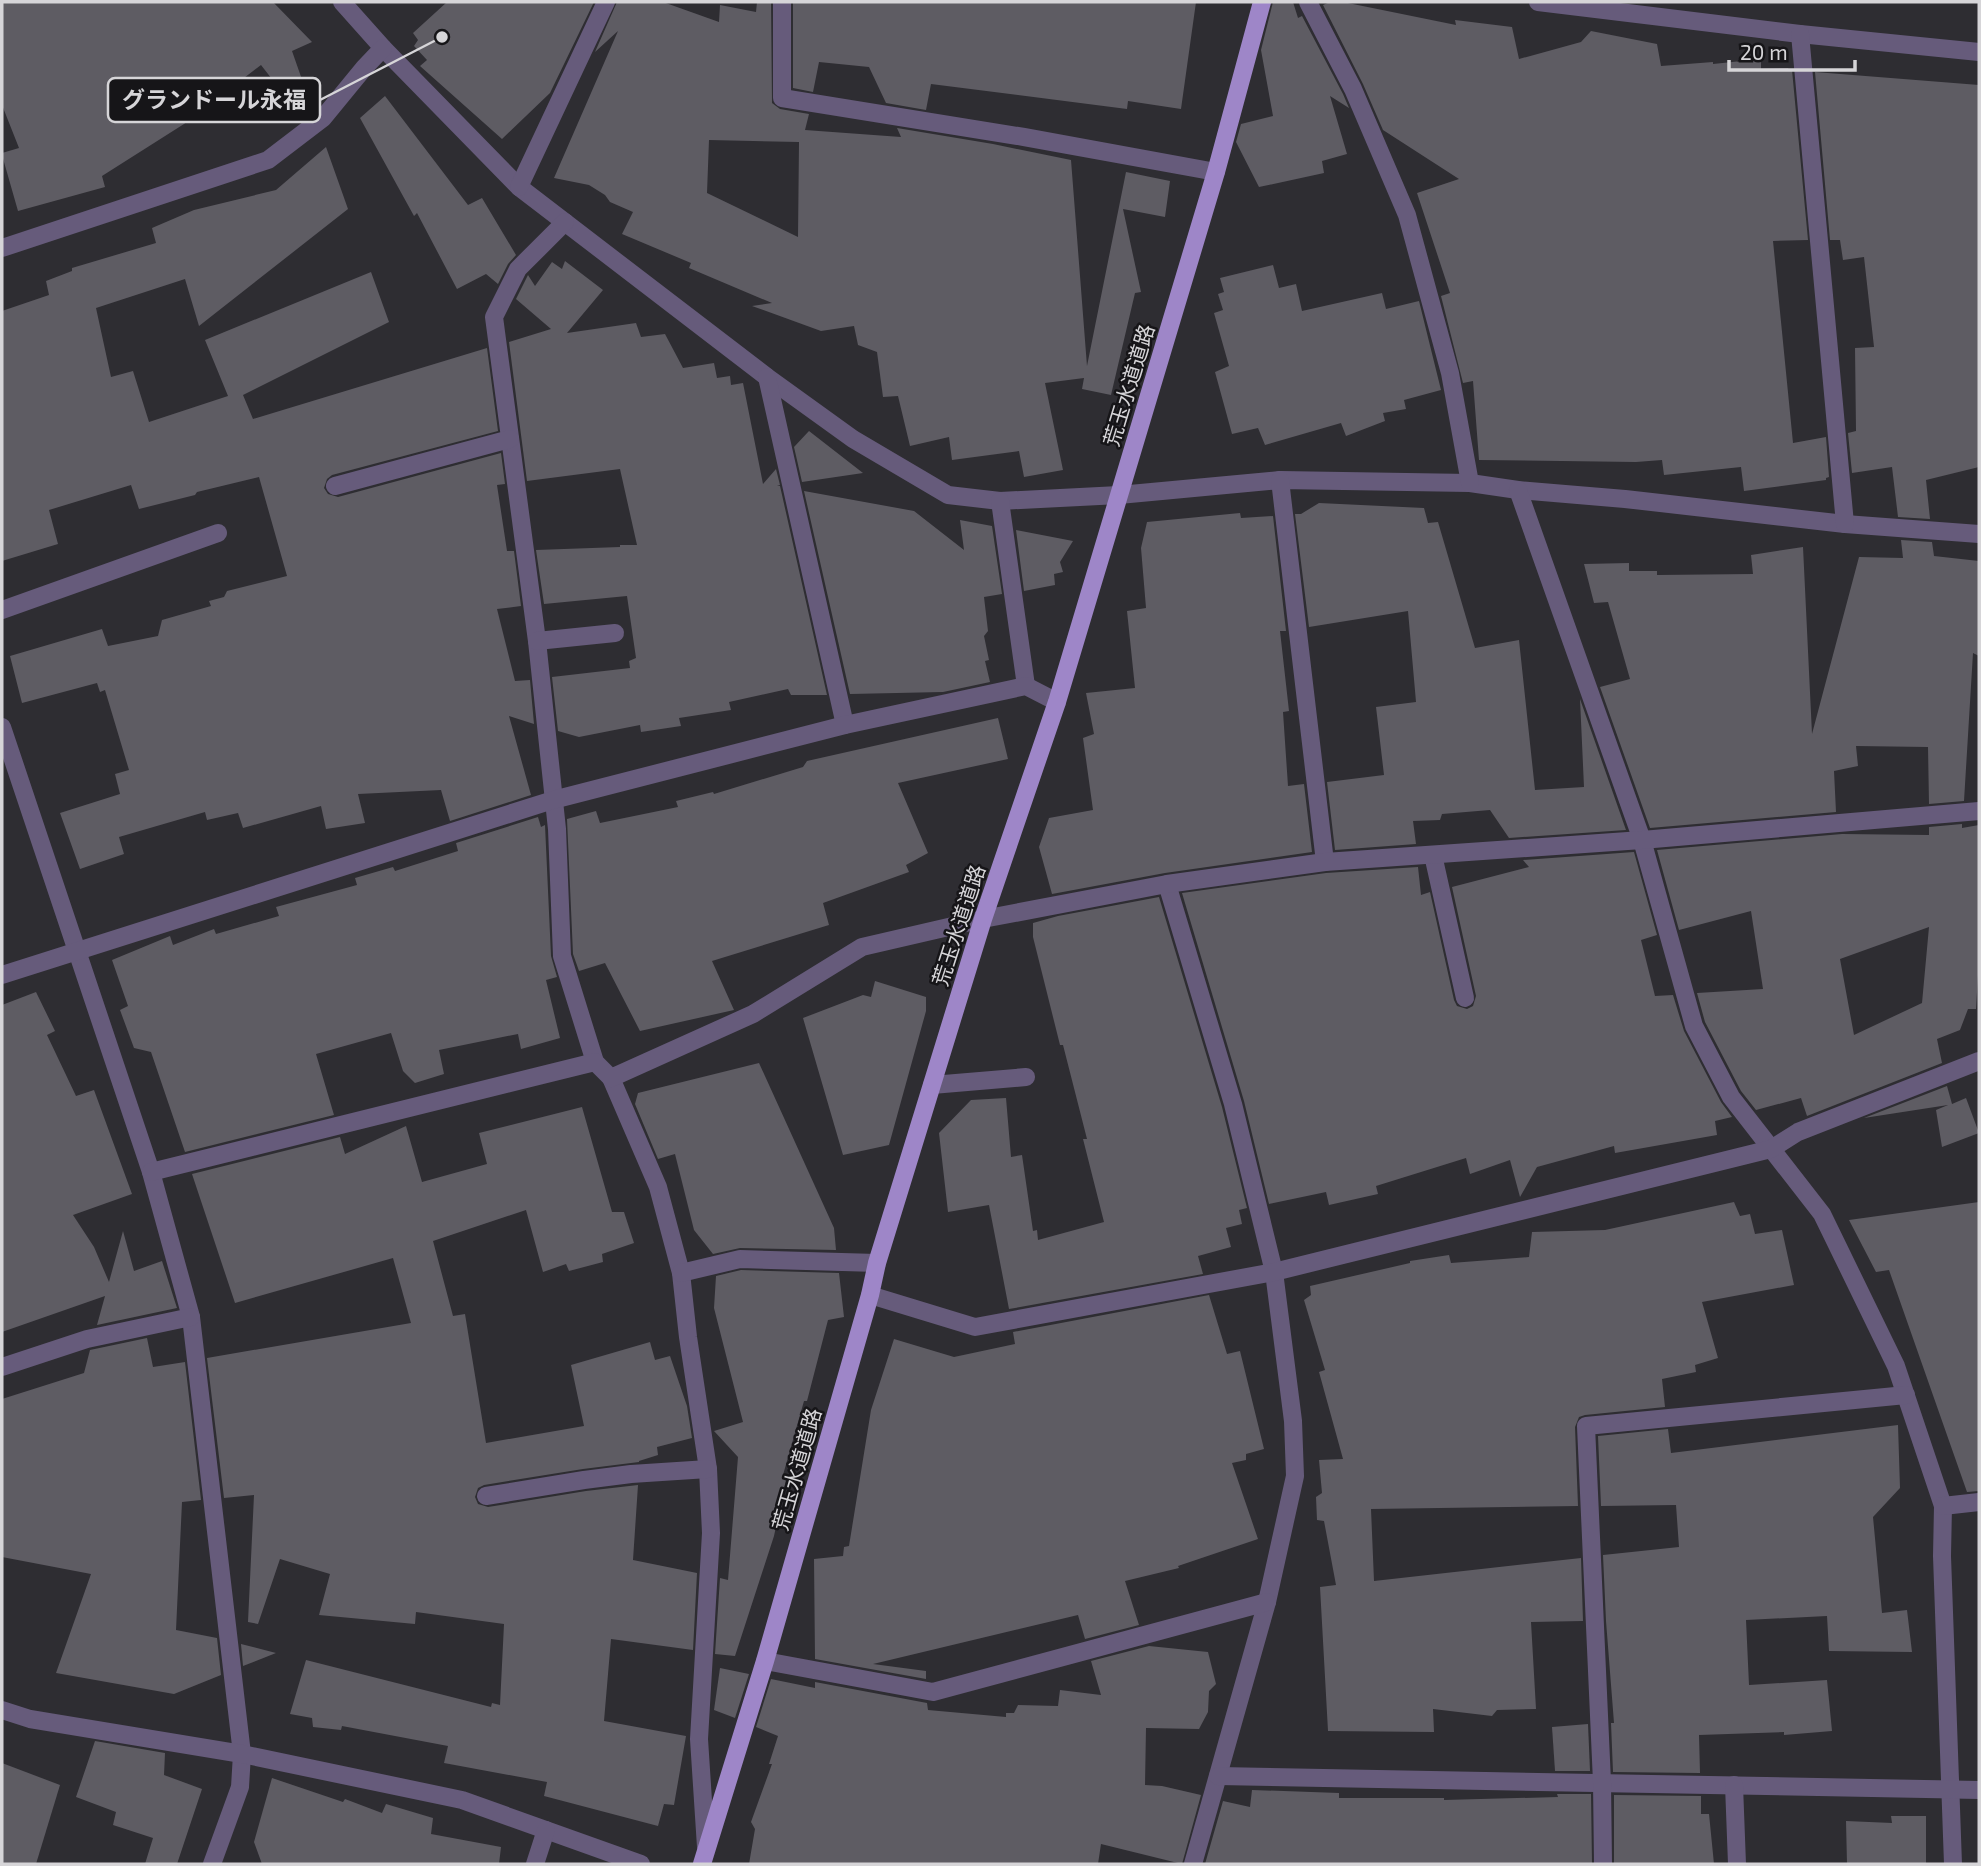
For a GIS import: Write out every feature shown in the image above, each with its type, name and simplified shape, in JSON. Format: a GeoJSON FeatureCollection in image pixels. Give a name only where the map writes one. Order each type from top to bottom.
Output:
{"type":"FeatureCollection","features":[{"type":"Feature","properties":{"kind":"main road","name":"荒玉水道道路"},"geometry":{"type":"LineString","coordinates":[[704,1855],[765,1661],[877,1263],[983,919],[1057,702],[1216,172],[1262,2]]}},
{"type":"Feature","properties":{"kind":"street"},"geometry":{"type":"LineString","coordinates":[[342,2],[383,48],[519,187],[767,377],[853,439],[948,495],[1000,501],[1119,495],[1280,480],[1470,483],[1518,491],[1625,499],[1845,524],[1979,534]]}},
{"type":"Feature","properties":{"kind":"street"},"geometry":{"type":"LineString","coordinates":[[519,187],[607,2]]}},
{"type":"Feature","properties":{"kind":"street"},"geometry":{"type":"LineString","coordinates":[[782,2],[782,98],[1216,172]]}},
{"type":"Feature","properties":{"kind":"street"},"geometry":{"type":"LineString","coordinates":[[1308,2],[1353,89],[1407,215],[1450,373],[1470,483]]}},
{"type":"Feature","properties":{"kind":"street"},"geometry":{"type":"LineString","coordinates":[[1538,2],[1800,34],[1979,52]]}},
{"type":"Feature","properties":{"kind":"street"},"geometry":{"type":"LineString","coordinates":[[1800,34],[1845,524]]}},
{"type":"Feature","properties":{"kind":"street"},"geometry":{"type":"LineString","coordinates":[[2,248],[268,160],[323,118],[383,48]]}},
{"type":"Feature","properties":{"kind":"street"},"geometry":{"type":"LineString","coordinates":[[565,222],[518,270],[494,317],[537,641],[557,829],[562,956],[595,1062],[611,1078],[658,1187],[681,1273],[708,1469],[711,1533],[699,1739],[704,1855]]}},
{"type":"Feature","properties":{"kind":"street"},"geometry":{"type":"LineString","coordinates":[[767,377],[845,725]]}},
{"type":"Feature","properties":{"kind":"street"},"geometry":{"type":"LineString","coordinates":[[335,486],[510,439]]}},
{"type":"Feature","properties":{"kind":"street"},"geometry":{"type":"LineString","coordinates":[[1280,480],[1325,862]]}},
{"type":"Feature","properties":{"kind":"street"},"geometry":{"type":"LineString","coordinates":[[1518,491],[1643,840],[1694,1026],[1731,1097],[1822,1214],[1896,1366],[1943,1506],[1942,1556],[1954,1864]]}},
{"type":"Feature","properties":{"kind":"street"},"geometry":{"type":"LineString","coordinates":[[1000,501],[1026,687]]}},
{"type":"Feature","properties":{"kind":"street"},"geometry":{"type":"LineString","coordinates":[[2,610],[218,533]]}},
{"type":"Feature","properties":{"kind":"street"},"geometry":{"type":"LineString","coordinates":[[537,641],[615,633]]}},
{"type":"Feature","properties":{"kind":"street"},"geometry":{"type":"LineString","coordinates":[[2,975],[553,800],[845,725],[1026,687],[1057,702]]}},
{"type":"Feature","properties":{"kind":"street"},"geometry":{"type":"LineString","coordinates":[[2,727],[151,1172],[191,1317],[242,1754],[240,1787],[212,1864]]}},
{"type":"Feature","properties":{"kind":"street"},"geometry":{"type":"LineString","coordinates":[[611,1078],[753,1014],[862,947],[983,919],[1167,884],[1325,862],[1643,840],[1979,811]]}},
{"type":"Feature","properties":{"kind":"street"},"geometry":{"type":"LineString","coordinates":[[1433,855],[1465,998]]}},
{"type":"Feature","properties":{"kind":"street"},"geometry":{"type":"LineString","coordinates":[[1167,884],[1233,1104],[1274,1272],[1293,1422],[1295,1476],[1267,1602],[1193,1864]]}},
{"type":"Feature","properties":{"kind":"street"},"geometry":{"type":"LineString","coordinates":[[870,1295],[975,1327],[1274,1272],[1771,1149],[1798,1132],[1979,1061]]}},
{"type":"Feature","properties":{"kind":"street"},"geometry":{"type":"LineString","coordinates":[[151,1172],[595,1062]]}},
{"type":"Feature","properties":{"kind":"street"},"geometry":{"type":"LineString","coordinates":[[932,1085],[1026,1077]]}},
{"type":"Feature","properties":{"kind":"street"},"geometry":{"type":"LineString","coordinates":[[681,1273],[740,1259],[877,1263]]}},
{"type":"Feature","properties":{"kind":"street"},"geometry":{"type":"LineString","coordinates":[[2,1367],[87,1339],[191,1317]]}},
{"type":"Feature","properties":{"kind":"street"},"geometry":{"type":"LineString","coordinates":[[1603,1864],[1602,1782],[1586,1426],[1906,1395]]}},
{"type":"Feature","properties":{"kind":"street"},"geometry":{"type":"LineString","coordinates":[[486,1496],[620,1476],[708,1469]]}},
{"type":"Feature","properties":{"kind":"street"},"geometry":{"type":"LineString","coordinates":[[1943,1506],[1979,1502]]}},
{"type":"Feature","properties":{"kind":"street"},"geometry":{"type":"LineString","coordinates":[[765,1661],[933,1692],[1267,1602]]}},
{"type":"Feature","properties":{"kind":"street"},"geometry":{"type":"LineString","coordinates":[[2,1710],[30,1719],[242,1754],[462,1800],[641,1864]]}},
{"type":"Feature","properties":{"kind":"street"},"geometry":{"type":"LineString","coordinates":[[1218,1776],[1979,1790]]}},
{"type":"Feature","properties":{"kind":"street"},"geometry":{"type":"LineString","coordinates":[[1734,1786],[1737,1864]]}},
{"type":"Feature","properties":{"kind":"street"},"geometry":{"type":"LineString","coordinates":[[535,1864],[546,1830]]}},
{"type":"Feature","properties":{"kind":"building"},"geometry":{"type":"Polygon","coordinates":[[[2,2],[273,2],[312,42],[292,51],[313,111],[303,119],[261,65],[184,124],[102,176],[105,187],[18,211],[2,155],[19,148],[2,105],[2,2]]]}},
{"type":"Feature","properties":{"kind":"building"},"geometry":{"type":"Polygon","coordinates":[[[447,2],[594,2],[550,93],[502,139],[420,66],[427,60],[414,46],[418,40],[413,33],[447,2]]]}},
{"type":"Feature","properties":{"kind":"building"},"geometry":{"type":"Polygon","coordinates":[[[617,2],[663,2],[719,22],[720,5],[756,12],[757,2],[771,2],[772,103],[780,109],[809,114],[805,130],[901,137],[897,128],[1071,160],[1087,366],[1126,172],[1170,181],[1165,217],[1123,209],[1141,292],[1135,293],[1111,395],[1082,389],[1084,378],[1045,383],[1063,470],[1024,477],[1019,451],[952,460],[949,437],[910,446],[898,396],[883,397],[877,352],[858,345],[854,326],[821,331],[752,306],[772,303],[689,268],[691,263],[622,234],[633,212],[610,202],[605,195],[589,185],[554,178],[618,31],[595,52],[617,2]],[[709,140],[707,193],[798,237],[799,142],[709,140]]]}},
{"type":"Feature","properties":{"kind":"building"},"geometry":{"type":"Polygon","coordinates":[[[793,2],[1196,2],[1181,109],[1128,101],[1127,109],[931,84],[926,110],[886,103],[869,67],[819,62],[813,92],[793,88],[793,2]]]}},
{"type":"Feature","properties":{"kind":"building"},"geometry":{"type":"Polygon","coordinates":[[[1273,2],[1293,2],[1298,18],[1302,16],[1343,94],[1349,108],[1330,96],[1347,154],[1322,161],[1324,173],[1259,187],[1236,142],[1241,124],[1273,116],[1261,50],[1273,2]]]}},
{"type":"Feature","properties":{"kind":"building"},"geometry":{"type":"Polygon","coordinates":[[[1343,2],[1456,25],[1455,20],[1512,27],[1519,59],[1581,42],[1591,31],[1657,44],[1661,66],[1761,59],[1761,69],[1792,70],[1808,240],[1773,241],[1793,443],[1826,437],[1829,477],[1826,480],[1744,491],[1741,467],[1664,475],[1662,460],[1479,460],[1473,381],[1463,383],[1441,296],[1450,293],[1417,193],[1459,179],[1383,130],[1323,5],[1343,2]]]}},
{"type":"Feature","properties":{"kind":"building"},"geometry":{"type":"Polygon","coordinates":[[[1815,72],[1979,85],[1979,467],[1926,480],[1930,519],[1898,517],[1892,467],[1852,473],[1848,433],[1856,431],[1855,348],[1874,347],[1864,257],[1843,260],[1840,240],[1830,240],[1815,72]]]}},
{"type":"Feature","properties":{"kind":"building"},"geometry":{"type":"Polygon","coordinates":[[[385,96],[468,205],[482,198],[516,255],[498,284],[486,274],[457,289],[417,213],[414,216],[360,118],[385,96]]]}},
{"type":"Feature","properties":{"kind":"building"},"geometry":{"type":"Polygon","coordinates":[[[326,147],[348,209],[199,326],[185,279],[96,308],[111,377],[133,371],[149,422],[228,396],[205,340],[371,272],[389,322],[243,395],[253,419],[487,348],[498,431],[332,475],[327,479],[324,488],[328,494],[338,497],[501,453],[505,484],[497,485],[507,551],[514,551],[521,606],[497,609],[515,681],[530,680],[534,724],[509,716],[531,795],[450,821],[441,790],[358,794],[365,823],[326,829],[321,806],[243,828],[238,813],[207,820],[205,812],[119,837],[124,854],[80,869],[60,813],[120,794],[115,774],[129,770],[105,690],[100,692],[97,683],[22,703],[10,656],[102,629],[108,646],[158,636],[162,620],[211,606],[209,601],[224,597],[227,591],[287,576],[259,477],[139,509],[131,485],[49,510],[58,544],[2,561],[2,311],[49,295],[46,281],[72,271],[72,268],[156,243],[152,228],[194,210],[276,190],[326,147]]]}},
{"type":"Feature","properties":{"kind":"building"},"geometry":{"type":"Polygon","coordinates":[[[565,261],[603,290],[567,333],[636,323],[641,337],[665,334],[683,368],[714,363],[717,378],[730,376],[731,385],[743,383],[763,484],[776,469],[780,485],[777,486],[780,486],[827,695],[791,695],[788,689],[729,702],[731,710],[679,718],[681,726],[641,732],[640,725],[579,737],[558,731],[552,677],[630,668],[629,661],[636,658],[627,596],[544,604],[536,550],[637,545],[620,469],[527,481],[509,342],[551,329],[516,299],[528,275],[535,286],[552,262],[562,269],[565,261]]]}},
{"type":"Feature","properties":{"kind":"building"},"geometry":{"type":"Polygon","coordinates":[[[1273,265],[1279,288],[1296,284],[1302,311],[1382,293],[1386,309],[1419,301],[1441,390],[1404,400],[1406,409],[1383,413],[1385,421],[1346,436],[1341,423],[1265,445],[1258,428],[1232,434],[1215,372],[1229,366],[1214,313],[1223,310],[1218,294],[1224,292],[1220,278],[1273,265]]]}},
{"type":"Feature","properties":{"kind":"building"},"geometry":{"type":"Polygon","coordinates":[[[809,431],[863,473],[802,482],[794,447],[809,431]]]}},
{"type":"Feature","properties":{"kind":"building"},"geometry":{"type":"Polygon","coordinates":[[[804,491],[914,511],[964,550],[960,520],[992,526],[1002,594],[984,597],[988,631],[984,636],[989,660],[985,661],[990,682],[943,692],[850,694],[804,491]]]}},
{"type":"Feature","properties":{"kind":"building"},"geometry":{"type":"Polygon","coordinates":[[[1319,503],[1424,508],[1428,523],[1438,522],[1475,648],[1519,640],[1535,790],[1584,787],[1580,699],[1626,830],[1509,838],[1490,810],[1442,814],[1440,820],[1413,821],[1416,844],[1335,850],[1327,782],[1384,775],[1376,707],[1416,702],[1408,611],[1309,627],[1295,514],[1301,514],[1319,503]]]}},
{"type":"Feature","properties":{"kind":"building"},"geometry":{"type":"Polygon","coordinates":[[[1240,513],[1241,518],[1273,516],[1286,631],[1280,631],[1289,711],[1283,712],[1288,786],[1304,784],[1312,852],[1165,873],[1052,894],[1039,847],[1049,818],[1093,810],[1083,738],[1094,734],[1086,693],[1135,688],[1127,611],[1146,608],[1141,548],[1147,522],[1240,513]]]}},
{"type":"Feature","properties":{"kind":"building"},"geometry":{"type":"Polygon","coordinates":[[[1016,530],[1073,541],[1060,562],[1063,572],[1054,574],[1055,585],[1024,591],[1016,530]]]}},
{"type":"Feature","properties":{"kind":"building"},"geometry":{"type":"Polygon","coordinates":[[[1901,540],[1932,542],[1934,556],[1979,561],[1979,656],[1973,653],[1964,801],[1929,804],[1928,747],[1856,746],[1858,766],[1834,771],[1836,812],[1650,828],[1600,687],[1630,679],[1608,602],[1594,603],[1584,564],[1629,563],[1629,571],[1657,571],[1657,575],[1753,574],[1751,555],[1803,547],[1812,734],[1859,557],[1903,558],[1901,540]]]}},
{"type":"Feature","properties":{"kind":"building"},"geometry":{"type":"Polygon","coordinates":[[[998,718],[1008,759],[898,783],[928,853],[906,865],[909,872],[823,903],[829,925],[712,961],[734,1010],[640,1031],[605,963],[579,971],[573,954],[567,819],[596,811],[600,823],[678,807],[676,801],[713,792],[714,794],[803,767],[807,761],[998,718]]]}},
{"type":"Feature","properties":{"kind":"building"},"geometry":{"type":"Polygon","coordinates":[[[538,817],[541,827],[545,825],[551,956],[557,977],[546,980],[560,1038],[521,1049],[518,1034],[439,1050],[444,1074],[415,1083],[403,1071],[391,1033],[316,1054],[334,1115],[185,1152],[151,1052],[134,1048],[120,1010],[128,1006],[112,960],[170,936],[173,945],[214,929],[216,934],[279,916],[276,907],[357,885],[355,878],[393,867],[395,871],[458,851],[456,843],[538,817]]]}},
{"type":"Feature","properties":{"kind":"building"},"geometry":{"type":"Polygon","coordinates":[[[1962,824],[1962,828],[1979,825],[1979,958],[1976,1009],[1968,1009],[1960,1030],[1937,1039],[1942,1063],[1807,1116],[1801,1098],[1756,1110],[1741,1091],[1705,1022],[1697,993],[1763,989],[1751,911],[1679,930],[1657,850],[1842,834],[1929,835],[1929,827],[1962,824]],[[1929,927],[1840,959],[1854,1035],[1922,1003],[1929,927]]]}},
{"type":"Feature","properties":{"kind":"building"},"geometry":{"type":"Polygon","coordinates":[[[1634,852],[1657,935],[1641,940],[1655,996],[1673,995],[1684,1031],[1721,1102],[1732,1117],[1715,1121],[1717,1135],[1615,1153],[1614,1146],[1537,1167],[1520,1197],[1510,1160],[1470,1174],[1466,1158],[1376,1186],[1378,1194],[1329,1205],[1326,1192],[1269,1204],[1244,1101],[1182,893],[1326,873],[1418,867],[1421,895],[1430,892],[1454,1000],[1457,1006],[1467,1009],[1473,1006],[1476,996],[1452,887],[1529,867],[1523,860],[1634,852]]]}},
{"type":"Feature","properties":{"kind":"building"},"geometry":{"type":"Polygon","coordinates":[[[1159,897],[1222,1107],[1247,1208],[1239,1210],[1242,1224],[1226,1228],[1231,1247],[1198,1256],[1203,1274],[1009,1309],[989,1205],[948,1212],[939,1133],[971,1100],[1006,1098],[1011,1157],[1022,1155],[1033,1231],[1037,1230],[1038,1240],[1104,1222],[1083,1139],[1087,1139],[1033,937],[1033,923],[1159,897]]]}},
{"type":"Feature","properties":{"kind":"building"},"geometry":{"type":"Polygon","coordinates":[[[875,981],[926,997],[926,1011],[889,1145],[843,1155],[803,1018],[863,995],[871,997],[875,981]]]}},
{"type":"Feature","properties":{"kind":"building"},"geometry":{"type":"Polygon","coordinates":[[[36,992],[55,1031],[47,1035],[76,1096],[94,1090],[132,1194],[73,1215],[94,1247],[109,1282],[123,1231],[134,1271],[162,1261],[177,1308],[97,1325],[105,1296],[2,1332],[2,1005],[36,992]]]}},
{"type":"Feature","properties":{"kind":"building"},"geometry":{"type":"Polygon","coordinates":[[[759,1063],[834,1228],[836,1250],[740,1248],[713,1254],[694,1230],[675,1154],[658,1159],[635,1104],[638,1093],[759,1063]]]}},
{"type":"Feature","properties":{"kind":"building"},"geometry":{"type":"Polygon","coordinates":[[[1947,1086],[1952,1104],[1966,1098],[1979,1133],[1942,1147],[1936,1110],[1948,1105],[1864,1118],[1947,1086]]]}},
{"type":"Feature","properties":{"kind":"building"},"geometry":{"type":"Polygon","coordinates":[[[582,1107],[612,1212],[624,1212],[634,1243],[602,1254],[603,1262],[569,1271],[566,1264],[543,1272],[526,1210],[433,1241],[453,1316],[465,1314],[486,1443],[584,1426],[571,1365],[650,1342],[655,1360],[670,1356],[687,1406],[692,1438],[657,1447],[658,1455],[639,1462],[484,1485],[478,1488],[475,1497],[478,1504],[488,1507],[638,1485],[633,1560],[697,1573],[693,1650],[611,1639],[604,1721],[686,1736],[674,1805],[664,1804],[658,1826],[544,1796],[547,1782],[444,1763],[448,1746],[342,1726],[341,1730],[313,1727],[312,1718],[290,1714],[306,1660],[491,1707],[492,1703],[500,1705],[504,1624],[416,1612],[415,1624],[319,1615],[330,1574],[280,1559],[258,1624],[248,1622],[254,1495],[224,1498],[207,1358],[411,1323],[393,1258],[235,1303],[192,1174],[340,1137],[345,1154],[406,1126],[422,1182],[487,1164],[479,1133],[582,1107]]]}},
{"type":"Feature","properties":{"kind":"building"},"geometry":{"type":"Polygon","coordinates":[[[1734,1202],[1740,1216],[1750,1214],[1755,1234],[1782,1230],[1794,1285],[1702,1302],[1718,1358],[1695,1365],[1696,1372],[1662,1379],[1665,1407],[1579,1417],[1575,1427],[1578,1506],[1371,1509],[1374,1581],[1581,1558],[1583,1621],[1531,1622],[1536,1709],[1497,1710],[1492,1716],[1433,1709],[1434,1732],[1328,1731],[1320,1587],[1336,1585],[1324,1521],[1317,1520],[1316,1497],[1322,1493],[1319,1460],[1343,1459],[1319,1372],[1325,1370],[1304,1300],[1311,1295],[1310,1286],[1410,1261],[1449,1255],[1451,1263],[1529,1257],[1532,1232],[1605,1230],[1734,1202]]]}},
{"type":"Feature","properties":{"kind":"building"},"geometry":{"type":"Polygon","coordinates":[[[1979,1202],[1979,1491],[1967,1492],[1889,1270],[1876,1272],[1849,1220],[1979,1202]]]}},
{"type":"Feature","properties":{"kind":"building"},"geometry":{"type":"Polygon","coordinates":[[[741,1270],[839,1273],[844,1317],[828,1320],[807,1401],[804,1401],[783,1475],[787,1475],[774,1536],[735,1656],[715,1654],[720,1578],[728,1580],[738,1457],[714,1431],[743,1422],[714,1308],[716,1276],[741,1270]]]}},
{"type":"Feature","properties":{"kind":"building"},"geometry":{"type":"Polygon","coordinates":[[[1209,1295],[1227,1354],[1240,1351],[1264,1449],[1246,1454],[1246,1460],[1232,1463],[1258,1539],[1178,1566],[1179,1568],[1125,1581],[1139,1625],[1085,1639],[1078,1615],[873,1664],[926,1671],[926,1679],[815,1659],[814,1559],[843,1556],[844,1547],[849,1546],[871,1410],[894,1339],[954,1357],[1015,1344],[1013,1332],[1209,1295]]]}},
{"type":"Feature","properties":{"kind":"building"},"geometry":{"type":"Polygon","coordinates":[[[147,1338],[153,1367],[185,1362],[201,1500],[182,1502],[176,1630],[217,1638],[221,1675],[174,1694],[56,1673],[91,1574],[2,1557],[2,1399],[84,1373],[90,1350],[147,1338]]]}},
{"type":"Feature","properties":{"kind":"building"},"geometry":{"type":"Polygon","coordinates":[[[1898,1425],[1900,1488],[1873,1517],[1882,1613],[1907,1610],[1912,1652],[1829,1651],[1827,1616],[1746,1620],[1749,1685],[1827,1680],[1832,1731],[1784,1735],[1784,1732],[1699,1735],[1700,1773],[1613,1772],[1611,1723],[1614,1723],[1603,1555],[1679,1547],[1676,1505],[1601,1506],[1598,1436],[1668,1429],[1671,1453],[1898,1425]]]}},
{"type":"Feature","properties":{"kind":"building"},"geometry":{"type":"Polygon","coordinates":[[[241,1644],[276,1653],[243,1666],[241,1644]]]}},
{"type":"Feature","properties":{"kind":"building"},"geometry":{"type":"Polygon","coordinates":[[[1149,1646],[1208,1652],[1216,1684],[1209,1691],[1208,1712],[1199,1729],[1146,1728],[1145,1785],[1201,1795],[1182,1864],[1101,1844],[1098,1864],[749,1864],[755,1829],[751,1822],[772,1764],[769,1764],[778,1736],[756,1727],[771,1679],[815,1688],[815,1682],[927,1703],[928,1710],[1006,1717],[1006,1713],[1014,1713],[1018,1705],[1058,1706],[1060,1690],[1101,1695],[1091,1661],[1149,1646]]]}},
{"type":"Feature","properties":{"kind":"building"},"geometry":{"type":"Polygon","coordinates":[[[720,1668],[749,1674],[735,1718],[714,1710],[720,1668]]]}},
{"type":"Feature","properties":{"kind":"building"},"geometry":{"type":"Polygon","coordinates":[[[1588,1724],[1590,1771],[1555,1771],[1552,1727],[1588,1724]]]}},
{"type":"Feature","properties":{"kind":"building"},"geometry":{"type":"Polygon","coordinates":[[[95,1741],[165,1753],[164,1775],[202,1789],[177,1864],[145,1864],[153,1838],[113,1825],[116,1812],[76,1797],[95,1741]]]}},
{"type":"Feature","properties":{"kind":"building"},"geometry":{"type":"Polygon","coordinates":[[[2,1763],[60,1785],[36,1864],[2,1864],[2,1763]]]}},
{"type":"Feature","properties":{"kind":"building"},"geometry":{"type":"Polygon","coordinates":[[[272,1778],[343,1802],[345,1799],[382,1813],[386,1804],[433,1818],[431,1834],[501,1847],[499,1864],[262,1864],[254,1842],[272,1778]]]}},
{"type":"Feature","properties":{"kind":"building"},"geometry":{"type":"Polygon","coordinates":[[[1252,1790],[1339,1793],[1339,1798],[1444,1800],[1591,1794],[1592,1864],[1205,1864],[1223,1801],[1250,1807],[1252,1790]]]}},
{"type":"Feature","properties":{"kind":"building"},"geometry":{"type":"Polygon","coordinates":[[[1614,1795],[1701,1796],[1701,1814],[1709,1814],[1714,1864],[1614,1864],[1614,1795]]]}},
{"type":"Feature","properties":{"kind":"building"},"geometry":{"type":"Polygon","coordinates":[[[1891,1816],[1926,1816],[1926,1864],[1847,1864],[1846,1821],[1892,1823],[1891,1816]]]}},
{"type":"Feature","properties":{"kind":"place","name":"グランドール永福"},"geometry":{"type":"Point","coordinates":[442,37]}}]}
